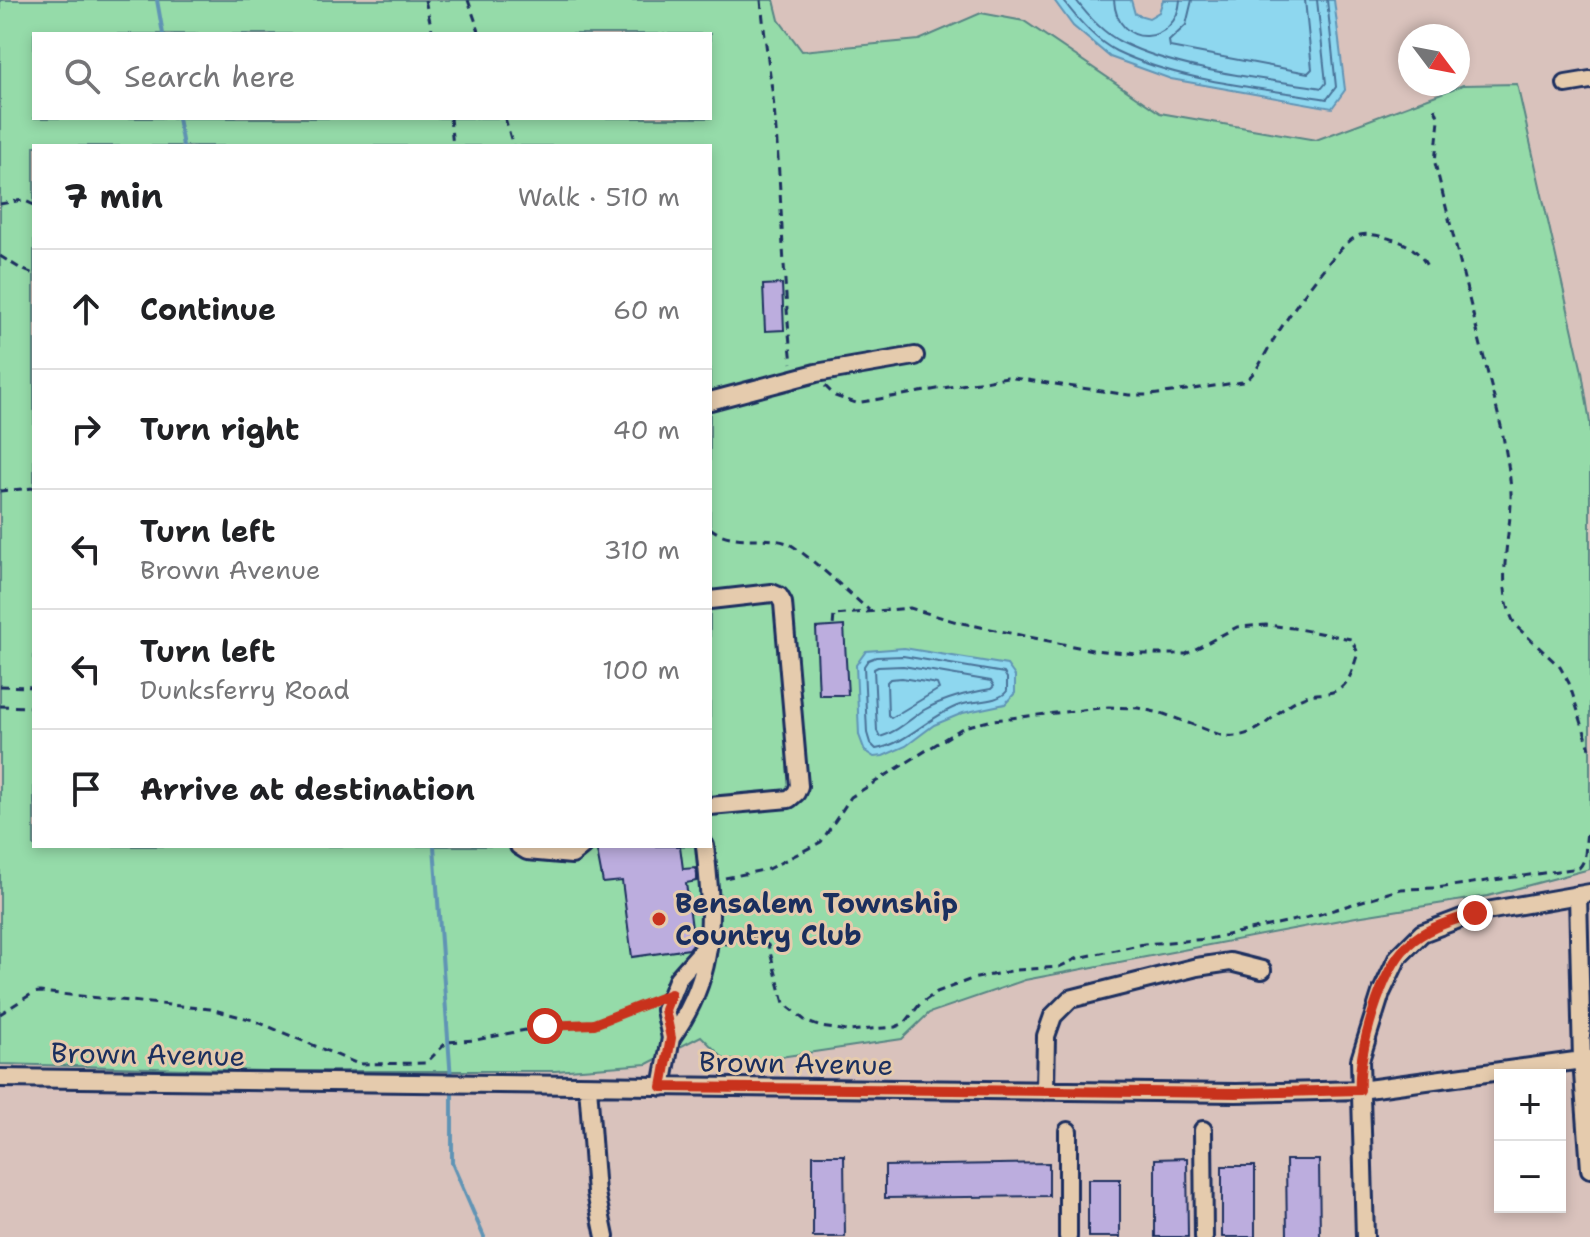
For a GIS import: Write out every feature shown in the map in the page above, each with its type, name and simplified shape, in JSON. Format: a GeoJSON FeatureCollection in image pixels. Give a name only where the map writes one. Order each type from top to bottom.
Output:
{"type":"FeatureCollection","features":[{"type":"Feature","properties":{"kind":"street"},"geometry":{"type":"LineString","coordinates":[[1566,84],[1590,80]]}},
{"type":"Feature","properties":{"kind":"street"},"geometry":{"type":"LineString","coordinates":[[712,400],[816,373],[915,356]]}},
{"type":"Feature","properties":{"kind":"street"},"geometry":{"type":"LineString","coordinates":[[712,600],[772,593],[779,596],[783,603],[799,786],[789,799],[712,806]]}},
{"type":"Feature","properties":{"kind":"street"},"geometry":{"type":"LineString","coordinates":[[522,848],[572,855],[581,848]]}},
{"type":"Feature","properties":{"kind":"street"},"geometry":{"type":"LineString","coordinates":[[671,1038],[684,1020],[706,967],[712,930],[705,848]]}},
{"type":"Feature","properties":{"kind":"street"},"geometry":{"type":"LineString","coordinates":[[1365,1237],[1360,1060],[1381,993],[1398,957],[1408,945],[1436,926],[1475,913],[1584,894],[1577,933],[1590,1169]]}},
{"type":"Feature","properties":{"kind":"street"},"geometry":{"type":"LineString","coordinates":[[662,1087],[671,1038],[665,1010],[678,978],[708,944]]}},
{"type":"Feature","properties":{"kind":"street"},"geometry":{"type":"LineString","coordinates":[[1045,1091],[1046,1036],[1053,1016],[1070,999],[1197,967],[1230,962],[1262,970]]}},
{"type":"Feature","properties":{"kind":"street","name":"Brown Avenue"},"geometry":{"type":"LineString","coordinates":[[0,1078],[1236,1093],[1360,1090],[1586,1060]]}},
{"type":"Feature","properties":{"kind":"street"},"geometry":{"type":"LineString","coordinates":[[588,1086],[596,1193],[605,1237]]}},
{"type":"Feature","properties":{"kind":"street"},"geometry":{"type":"LineString","coordinates":[[1203,1130],[1204,1237]]}},
{"type":"Feature","properties":{"kind":"street"},"geometry":{"type":"LineString","coordinates":[[1068,1131],[1068,1237]]}},
{"type":"Feature","properties":{"kind":"path"},"geometry":{"type":"LineString","coordinates":[[425,0],[433,32]]}},
{"type":"Feature","properties":{"kind":"path"},"geometry":{"type":"LineString","coordinates":[[468,0],[479,32]]}},
{"type":"Feature","properties":{"kind":"path"},"geometry":{"type":"LineString","coordinates":[[761,0],[773,97],[784,295],[794,378]]}},
{"type":"Feature","properties":{"kind":"path"},"geometry":{"type":"LineString","coordinates":[[1435,108],[1439,119],[1435,163],[1502,430],[1508,467],[1511,507],[1505,585],[1511,618],[1560,667],[1569,683],[1590,749]]}},
{"type":"Feature","properties":{"kind":"path"},"geometry":{"type":"LineString","coordinates":[[450,120],[453,144]]}},
{"type":"Feature","properties":{"kind":"path"},"geometry":{"type":"LineString","coordinates":[[506,120],[512,144]]}},
{"type":"Feature","properties":{"kind":"path"},"geometry":{"type":"LineString","coordinates":[[0,204],[23,200],[32,204]]}},
{"type":"Feature","properties":{"kind":"path"},"geometry":{"type":"LineString","coordinates":[[816,373],[835,396],[856,403],[1007,377],[1140,395],[1242,382],[1251,377],[1283,324],[1339,250],[1355,237],[1379,236],[1400,241],[1418,252],[1428,268]]}},
{"type":"Feature","properties":{"kind":"path"},"geometry":{"type":"LineString","coordinates":[[0,256],[32,273]]}},
{"type":"Feature","properties":{"kind":"path"},"geometry":{"type":"LineString","coordinates":[[0,491],[32,488]]}},
{"type":"Feature","properties":{"kind":"path"},"geometry":{"type":"LineString","coordinates":[[712,529],[730,539],[752,538],[788,543],[869,610]]}},
{"type":"Feature","properties":{"kind":"path"},"geometry":{"type":"LineString","coordinates":[[709,881],[768,869],[821,842],[851,797],[964,727],[993,720],[1109,707],[1138,708],[1233,737],[1261,728],[1304,697],[1339,690],[1348,679],[1358,653],[1351,639],[1266,625],[1237,627],[1186,654],[1138,654],[1077,647],[957,622],[910,608],[834,615],[833,627]]}},
{"type":"Feature","properties":{"kind":"path"},"geometry":{"type":"LineString","coordinates":[[0,686],[32,687]]}},
{"type":"Feature","properties":{"kind":"path"},"geometry":{"type":"LineString","coordinates":[[0,706],[32,707]]}},
{"type":"Feature","properties":{"kind":"path"},"geometry":{"type":"LineString","coordinates":[[708,944],[719,945],[754,938],[764,941],[773,956],[784,1003],[807,1022],[848,1031],[895,1027],[911,1019],[920,1004],[937,992],[972,979],[1016,970],[1059,967],[1078,958],[1144,944],[1208,939],[1314,916],[1401,889],[1437,888],[1579,868],[1587,857],[1586,832],[1590,825]]}},
{"type":"Feature","properties":{"kind":"path"},"geometry":{"type":"LineString","coordinates":[[0,1014],[33,993],[40,992],[210,1009],[253,1020],[358,1064],[426,1063],[447,1042],[545,1026],[594,1024],[671,994]]}},
{"type":"Feature","properties":{"kind":"green space"},"geometry":{"type":"Polygon","coordinates":[[[0,0],[774,0],[779,20],[802,51],[919,40],[981,13],[1024,21],[1160,113],[1316,140],[1434,96],[1470,96],[1470,85],[1517,84],[1582,372],[1590,423],[1590,869],[1488,896],[1356,917],[1025,980],[929,1013],[902,1039],[753,1061],[725,1060],[701,1036],[647,1064],[555,1071],[266,1071],[0,1064],[0,0]]]}},
{"type":"Feature","properties":{"kind":"water"},"geometry":{"type":"Polygon","coordinates":[[[1054,0],[1131,0],[1135,14],[1149,18],[1159,12],[1163,0],[1334,0],[1345,90],[1332,108],[1171,79],[1110,57],[1073,26],[1054,0]]]}},
{"type":"Feature","properties":{"kind":"water"},"geometry":{"type":"Polygon","coordinates":[[[904,648],[1007,665],[1015,676],[1015,693],[1005,704],[963,713],[934,725],[906,746],[874,757],[865,751],[859,735],[856,665],[866,651],[904,648]]]}},
{"type":"Feature","properties":{"kind":"building"},"geometry":{"type":"Polygon","coordinates":[[[782,284],[784,330],[765,331],[763,285],[782,284]]]}},
{"type":"Feature","properties":{"kind":"building"},"geometry":{"type":"Polygon","coordinates":[[[844,626],[848,695],[819,695],[816,628],[844,626]]]}},
{"type":"Feature","properties":{"kind":"building","name":"Bensalem Township Country Club"},"geometry":{"type":"Polygon","coordinates":[[[596,848],[680,848],[683,869],[696,868],[697,874],[697,881],[686,883],[694,943],[689,949],[632,957],[622,881],[603,883],[596,848]]]}},
{"type":"Feature","properties":{"kind":"building"},"geometry":{"type":"Polygon","coordinates":[[[813,1155],[844,1155],[845,1237],[813,1237],[813,1155]]]}},
{"type":"Feature","properties":{"kind":"building"},"geometry":{"type":"Polygon","coordinates":[[[1187,1158],[1188,1237],[1155,1237],[1155,1159],[1187,1158]]]}},
{"type":"Feature","properties":{"kind":"building"},"geometry":{"type":"Polygon","coordinates":[[[1286,1160],[1319,1160],[1320,1237],[1287,1237],[1286,1160]]]}},
{"type":"Feature","properties":{"kind":"building"},"geometry":{"type":"Polygon","coordinates":[[[1049,1163],[1049,1196],[885,1198],[885,1166],[1049,1163]]]}},
{"type":"Feature","properties":{"kind":"building"},"geometry":{"type":"Polygon","coordinates":[[[1222,1166],[1255,1166],[1255,1237],[1222,1237],[1222,1166]]]}},
{"type":"Feature","properties":{"kind":"building"},"geometry":{"type":"Polygon","coordinates":[[[1088,1179],[1120,1179],[1120,1237],[1088,1237],[1088,1179]]]}},
{"type":"Feature","properties":{"kind":"waterway"},"geometry":{"type":"LineString","coordinates":[[157,0],[163,32]]}},
{"type":"Feature","properties":{"kind":"waterway"},"geometry":{"type":"LineString","coordinates":[[178,120],[183,144]]}},
{"type":"Feature","properties":{"kind":"waterway"},"geometry":{"type":"LineString","coordinates":[[434,848],[451,1079]]}},
{"type":"Feature","properties":{"kind":"waterway"},"geometry":{"type":"LineString","coordinates":[[452,1088],[452,1163],[484,1237]]}},
{"type":"Feature","properties":{"kind":"place","name":"Bensalem Township Country Club"},"geometry":{"type":"Point","coordinates":[659,919]}},
{"type":"Feature","properties":{"kind":"route"},"geometry":{"type":"LineString","coordinates":[[545,1026],[594,1024],[671,994],[665,1010],[671,1038],[662,1087],[953,1092],[1360,1090],[1360,1060],[1381,993],[1398,957],[1422,933],[1475,913]]}}]}
